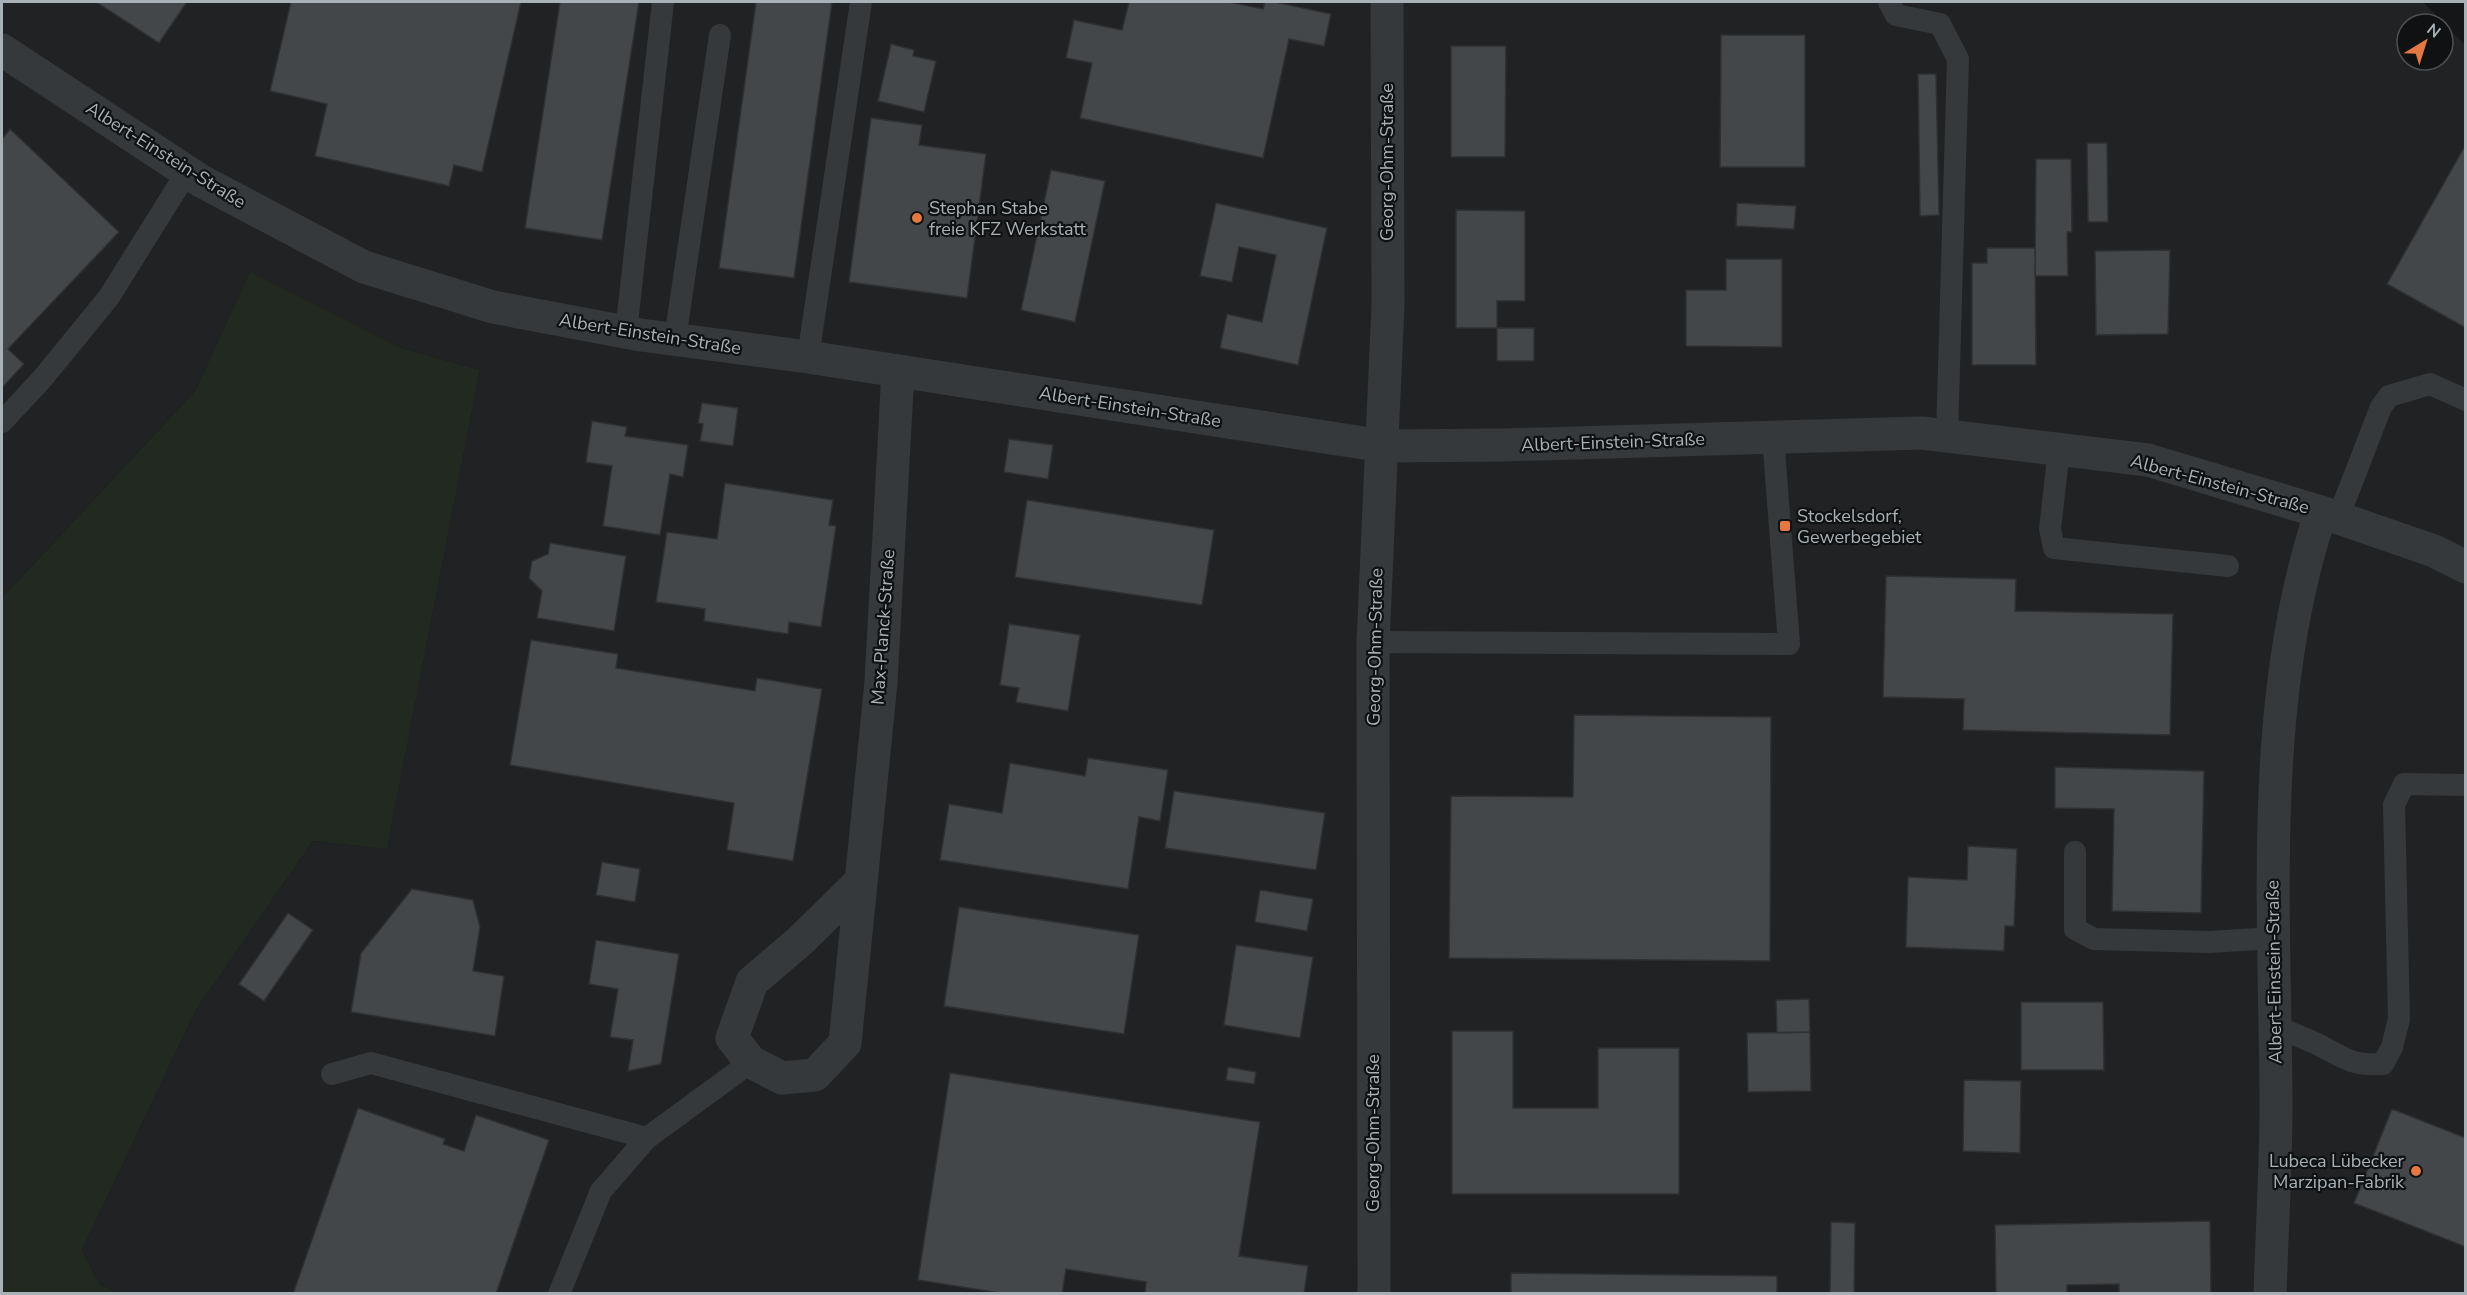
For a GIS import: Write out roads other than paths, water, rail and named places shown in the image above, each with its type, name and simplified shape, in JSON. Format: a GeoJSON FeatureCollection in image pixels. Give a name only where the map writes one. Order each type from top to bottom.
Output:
{"type":"FeatureCollection","features":[{"type":"Feature","properties":{"kind":"street","name":"Georg-Ohm-Straße"},"geometry":{"type":"LineString","coordinates":[[1374,1293],[1373,642],[1388,305],[1387,2]]}},
{"type":"Feature","properties":{"kind":"street","name":"Albert-Einstein-Straße"},"geometry":{"type":"LineString","coordinates":[[2,50],[187,172],[364,267],[493,307],[626,332],[808,357],[1383,446],[1503,446],[1922,433],[2148,460],[2329,515],[2434,551],[2466,567]]}},
{"type":"Feature","properties":{"kind":"street","name":"Max-Planck-Straße"},"geometry":{"type":"LineString","coordinates":[[860,882],[800,941],[752,982],[732,1038],[751,1062],[782,1078],[815,1075],[845,1043],[881,682],[898,371]]}},
{"type":"Feature","properties":{"kind":"street","name":"Albert-Einstein-Straße"},"geometry":{"type":"LineString","coordinates":[[2270,1293],[2276,1105],[2272,856],[2284,674],[2305,559],[2329,515]]}},
{"type":"Feature","properties":{"kind":"lane"},"geometry":{"type":"LineString","coordinates":[[626,332],[663,2]]}},
{"type":"Feature","properties":{"kind":"lane"},"geometry":{"type":"LineString","coordinates":[[808,357],[861,2]]}},
{"type":"Feature","properties":{"kind":"lane"},"geometry":{"type":"LineString","coordinates":[[1889,2],[1896,15],[1940,24],[1958,59],[1947,436]]}},
{"type":"Feature","properties":{"kind":"lane"},"geometry":{"type":"LineString","coordinates":[[675,339],[720,36]]}},
{"type":"Feature","properties":{"kind":"lane"},"geometry":{"type":"LineString","coordinates":[[2,422],[42,379],[110,297],[187,172]]}},
{"type":"Feature","properties":{"kind":"lane"},"geometry":{"type":"LineString","coordinates":[[2329,515],[2381,407],[2390,396],[2430,384],[2466,400]]}},
{"type":"Feature","properties":{"kind":"lane"},"geometry":{"type":"LineString","coordinates":[[1373,642],[1789,644],[1773,437]]}},
{"type":"Feature","properties":{"kind":"lane"},"geometry":{"type":"LineString","coordinates":[[2059,450],[2050,529],[2054,548],[2228,566]]}},
{"type":"Feature","properties":{"kind":"lane"},"geometry":{"type":"LineString","coordinates":[[2275,1026],[2316,1044],[2343,1060],[2364,1065],[2383,1064],[2392,1047],[2398,1020],[2394,805],[2404,784],[2466,785]]}},
{"type":"Feature","properties":{"kind":"lane"},"geometry":{"type":"LineString","coordinates":[[2075,852],[2075,929],[2094,939],[2209,942],[2274,938]]}},
{"type":"Feature","properties":{"kind":"lane"},"geometry":{"type":"LineString","coordinates":[[559,1293],[601,1191],[647,1138],[751,1062]]}},
{"type":"Feature","properties":{"kind":"lane"},"geometry":{"type":"LineString","coordinates":[[332,1074],[371,1063],[647,1138]]}},
{"type":"Feature","properties":{"kind":"place","name":"Stephan Stabe freie KFZ Werkstatt"},"geometry":{"type":"Point","coordinates":[917,218]}},
{"type":"Feature","properties":{"kind":"place","name":"Stockelsdorf, Gewerbegebiet"},"geometry":{"type":"Point","coordinates":[1785,526]}},
{"type":"Feature","properties":{"kind":"place","name":"Lubeca Lübecker Marzipan-Fabrik"},"geometry":{"type":"Point","coordinates":[2416,1171]}}]}
